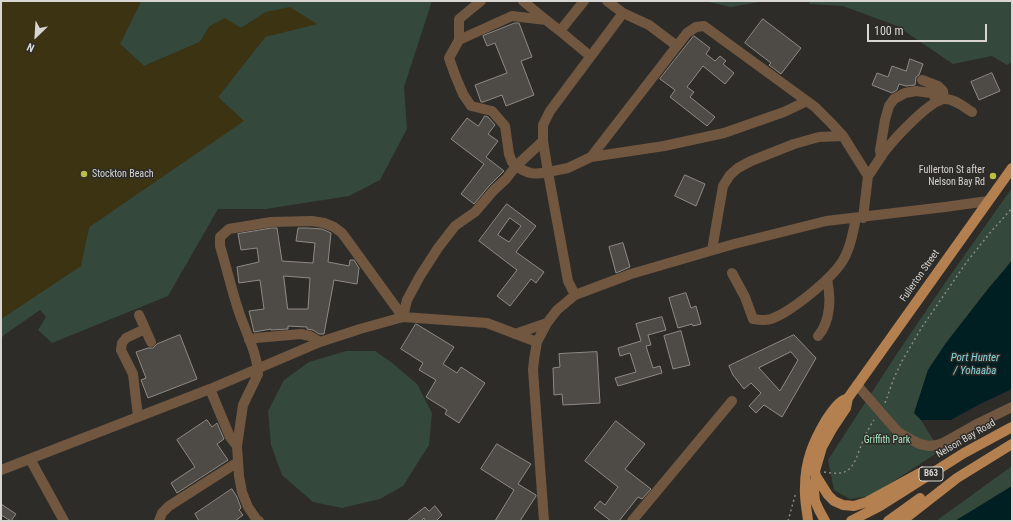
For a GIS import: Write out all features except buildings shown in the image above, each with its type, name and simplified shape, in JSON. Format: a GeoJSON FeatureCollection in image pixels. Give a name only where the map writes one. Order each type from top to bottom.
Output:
{"type":"FeatureCollection","features":[{"type":"Feature","properties":{"kind":"main road","name":"Fullerton Street"},"geometry":{"type":"LineString","coordinates":[[824,521],[815,501],[814,491],[821,474],[816,471],[822,447],[846,408],[848,398],[1012,168]]}},
{"type":"Feature","properties":{"kind":"main road","name":"Fullerton Street"},"geometry":{"type":"LineString","coordinates":[[808,521],[804,488],[805,473],[813,444],[832,412],[842,401],[848,398]]}},
{"type":"Feature","properties":{"kind":"main road","name":"Nelson Bay Road"},"geometry":{"type":"LineString","coordinates":[[851,521],[880,506],[964,453],[1012,427]]}},
{"type":"Feature","properties":{"kind":"main road","name":"B63"},"geometry":{"type":"LineString","coordinates":[[902,521],[957,478],[1012,444]]}},
{"type":"Feature","properties":{"kind":"main road"},"geometry":{"type":"LineString","coordinates":[[821,474],[828,495],[834,501],[854,506],[867,502],[936,465],[964,453]]}},
{"type":"Feature","properties":{"kind":"main road"},"geometry":{"type":"LineString","coordinates":[[888,521],[929,492],[957,478]]}},
{"type":"Feature","properties":{"kind":"lane"},"geometry":{"type":"LineString","coordinates":[[481,1],[458,19],[459,40],[449,58],[463,94],[471,106],[492,111],[505,126],[509,154],[512,162],[525,172],[540,174],[568,168],[591,157],[664,146],[724,133],[784,112],[806,101]]}},
{"type":"Feature","properties":{"kind":"lane"},"geometry":{"type":"LineString","coordinates":[[523,1],[590,56]]}},
{"type":"Feature","properties":{"kind":"lane"},"geometry":{"type":"LineString","coordinates":[[560,31],[584,1]]}},
{"type":"Feature","properties":{"kind":"lane"},"geometry":{"type":"LineString","coordinates":[[607,1],[622,13],[649,25],[677,46]]}},
{"type":"Feature","properties":{"kind":"lane"},"geometry":{"type":"LineString","coordinates":[[575,295],[568,281],[543,141],[543,125],[550,111],[622,13]]}},
{"type":"Feature","properties":{"kind":"lane"},"geometry":{"type":"LineString","coordinates":[[459,40],[512,16],[546,20]]}},
{"type":"Feature","properties":{"kind":"lane"},"geometry":{"type":"LineString","coordinates":[[591,157],[687,33],[696,27],[704,26],[814,106],[843,136],[868,176]]}},
{"type":"Feature","properties":{"kind":"lane"},"geometry":{"type":"LineString","coordinates":[[922,80],[938,86],[942,91],[942,100]]}},
{"type":"Feature","properties":{"kind":"lane"},"geometry":{"type":"LineString","coordinates":[[881,157],[880,150],[885,120],[889,106],[894,99],[905,93],[916,91],[931,94],[942,100]]}},
{"type":"Feature","properties":{"kind":"lane"},"geometry":{"type":"LineString","coordinates":[[732,273],[745,298],[753,319],[761,321],[770,319],[789,310],[827,279],[842,262],[859,218],[868,176],[899,135],[920,114],[936,102],[942,100],[951,100],[961,104],[972,112]]}},
{"type":"Feature","properties":{"kind":"lane"},"geometry":{"type":"LineString","coordinates":[[712,250],[723,186],[730,175],[738,168],[794,144],[819,138],[843,136]]}},
{"type":"Feature","properties":{"kind":"lane"},"geometry":{"type":"LineString","coordinates":[[403,317],[407,300],[420,276],[438,248],[455,226],[475,212],[516,166],[543,141]]}},
{"type":"Feature","properties":{"kind":"lane"},"geometry":{"type":"LineString","coordinates":[[544,521],[533,370],[534,360],[537,342],[547,323],[557,310],[575,295],[631,274],[712,250],[826,221],[988,201]]}},
{"type":"Feature","properties":{"kind":"lane"},"geometry":{"type":"LineString","coordinates":[[258,521],[248,507],[242,492],[237,446],[243,405],[258,374],[258,368],[220,246],[220,237],[229,229],[271,222],[312,221],[324,223],[342,234],[403,317]]}},
{"type":"Feature","properties":{"kind":"lane"},"geometry":{"type":"LineString","coordinates":[[818,336],[823,330],[828,314],[829,289],[827,279]]}},
{"type":"Feature","properties":{"kind":"lane"},"geometry":{"type":"LineString","coordinates":[[139,315],[151,342]]}},
{"type":"Feature","properties":{"kind":"lane"},"geometry":{"type":"LineString","coordinates":[[1,470],[210,389],[320,342],[403,317],[487,323],[537,342]]}},
{"type":"Feature","properties":{"kind":"lane"},"geometry":{"type":"LineString","coordinates":[[515,334],[547,323]]}},
{"type":"Feature","properties":{"kind":"lane"},"geometry":{"type":"LineString","coordinates":[[138,417],[133,374],[121,350],[122,343],[126,338],[145,328]]}},
{"type":"Feature","properties":{"kind":"lane"},"geometry":{"type":"LineString","coordinates":[[249,340],[301,334],[310,336],[320,342]]}},
{"type":"Feature","properties":{"kind":"lane"},"geometry":{"type":"LineString","coordinates":[[857,385],[898,432],[920,444],[930,446],[937,446],[1012,407]]}},
{"type":"Feature","properties":{"kind":"lane"},"geometry":{"type":"LineString","coordinates":[[210,389],[230,437],[237,446]]}},
{"type":"Feature","properties":{"kind":"lane"},"geometry":{"type":"LineString","coordinates":[[632,521],[732,401]]}},
{"type":"Feature","properties":{"kind":"lane"},"geometry":{"type":"LineString","coordinates":[[30,459],[64,521]]}},
{"type":"Feature","properties":{"kind":"lane"},"geometry":{"type":"LineString","coordinates":[[159,521],[162,513],[169,506],[238,462]]}},
{"type":"Feature","properties":{"kind":"path"},"geometry":{"type":"LineString","coordinates":[[821,474],[836,474],[850,468],[857,458],[869,428],[888,396],[902,360],[922,326],[966,263],[1012,208]]}},
{"type":"Feature","properties":{"kind":"path"},"geometry":{"type":"LineString","coordinates":[[788,521],[796,492]]}},
{"type":"Feature","properties":{"kind":"green space"},"geometry":{"type":"Polygon","coordinates":[[[141,1],[432,1],[404,87],[407,129],[380,180],[349,196],[266,209],[218,209],[168,296],[52,343],[38,330],[46,317],[40,310],[4,335],[1,339],[1,319],[80,266],[89,227],[243,121],[218,97],[265,37],[266,12],[241,28],[210,26],[200,42],[144,66],[120,44],[141,1]]]}},
{"type":"Feature","properties":{"kind":"green space"},"geometry":{"type":"Polygon","coordinates":[[[704,1],[765,1],[731,7],[704,1]]]}},
{"type":"Feature","properties":{"kind":"green space"},"geometry":{"type":"Polygon","coordinates":[[[810,1],[1012,1],[1012,62],[1007,65],[992,56],[953,64],[897,26],[843,6],[809,4],[810,1]]]}},
{"type":"Feature","properties":{"kind":"green space","name":"Griffith Park"},"geometry":{"type":"Polygon","coordinates":[[[1012,188],[1012,260],[946,343],[928,370],[915,413],[940,451],[871,496],[850,499],[834,490],[828,460],[898,352],[1012,188]]]}},
{"type":"Feature","properties":{"kind":"green space"},"geometry":{"type":"Polygon","coordinates":[[[346,351],[375,351],[391,362],[417,384],[432,413],[429,445],[403,486],[380,499],[342,508],[313,502],[282,475],[271,445],[268,411],[284,380],[309,362],[346,351]]]}},
{"type":"Feature","properties":{"kind":"green space"},"geometry":{"type":"Polygon","coordinates":[[[1012,466],[1012,486],[955,521],[936,521],[1012,466]]]}},
{"type":"Feature","properties":{"kind":"sand","name":"Stockton Beach"},"geometry":{"type":"Polygon","coordinates":[[[1,1],[141,1],[120,44],[144,66],[200,42],[210,26],[225,18],[241,28],[266,12],[290,7],[317,24],[265,37],[218,97],[244,121],[89,227],[81,266],[1,319],[1,1]]]}},
{"type":"Feature","properties":{"kind":"water","name":"Port Hunter / Yohaaba"},"geometry":{"type":"Polygon","coordinates":[[[1012,260],[1012,389],[951,420],[921,420],[914,413],[928,370],[946,343],[1012,260]]]}},
{"type":"Feature","properties":{"kind":"water"},"geometry":{"type":"Polygon","coordinates":[[[1012,486],[1012,521],[955,521],[1012,486]]]}},
{"type":"Feature","properties":{"kind":"place","name":"Stockton Beach"},"geometry":{"type":"Point","coordinates":[84,174]}},
{"type":"Feature","properties":{"kind":"place","name":"Fullerton St after Nelson Bay Rd"},"geometry":{"type":"Point","coordinates":[993,176]}}]}
